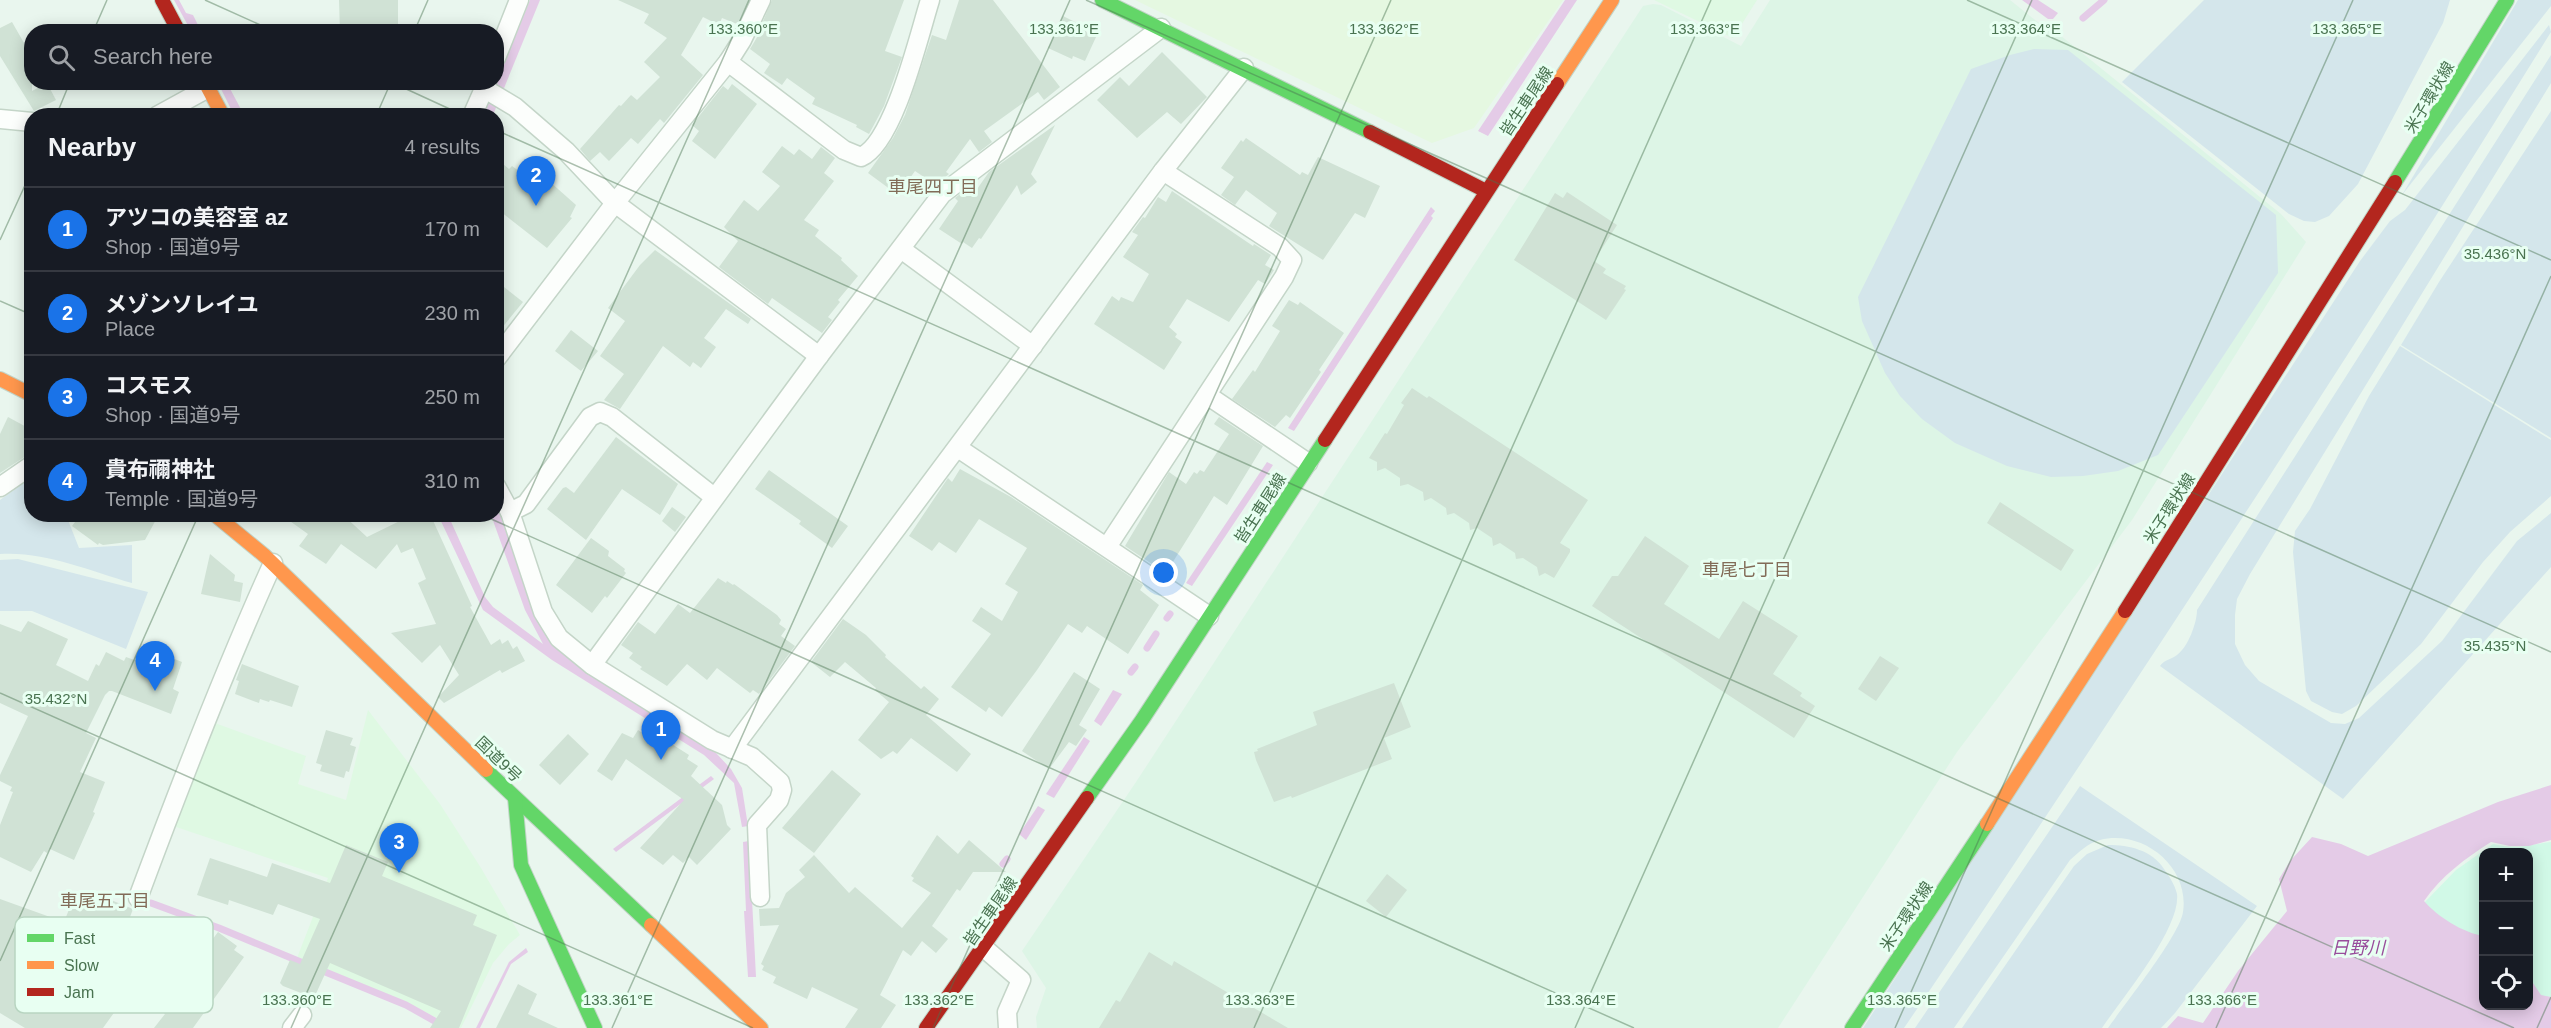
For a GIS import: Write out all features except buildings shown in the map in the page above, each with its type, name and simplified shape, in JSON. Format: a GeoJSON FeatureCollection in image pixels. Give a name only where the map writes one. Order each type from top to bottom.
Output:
{"type":"FeatureCollection","features":[{"type":"Feature","properties":{"kind":"main road"},"geometry":{"type":"LineString","coordinates":[[162,0],[175,24]]}},
{"type":"Feature","properties":{"kind":"main road"},"geometry":{"type":"LineString","coordinates":[[1102,0],[1244,68],[1486,191]]}},
{"type":"Feature","properties":{"kind":"main road","name":"皆生車尾線"},"geometry":{"type":"LineString","coordinates":[[926,1028],[1142,720],[1612,0]]}},
{"type":"Feature","properties":{"kind":"main road","name":"米子環状線"},"geometry":{"type":"LineString","coordinates":[[1852,1028],[1990,820],[2380,209],[2507,0]]}},
{"type":"Feature","properties":{"kind":"main road"},"geometry":{"type":"LineString","coordinates":[[210,90],[219,108]]}},
{"type":"Feature","properties":{"kind":"main road"},"geometry":{"type":"LineString","coordinates":[[0,379],[24,391]]}},
{"type":"Feature","properties":{"kind":"main road","name":"国道9号"},"geometry":{"type":"LineString","coordinates":[[224,522],[273,563],[515,798],[761,1028]]}},
{"type":"Feature","properties":{"kind":"main road"},"geometry":{"type":"LineString","coordinates":[[515,798],[521,865],[595,1028]]}},
{"type":"Feature","properties":{"kind":"street"},"geometry":{"type":"LineString","coordinates":[[504,38],[519,0]]}},
{"type":"Feature","properties":{"kind":"street"},"geometry":{"type":"LineString","coordinates":[[504,349],[615,203],[728,62],[742,40],[761,0]]}},
{"type":"Feature","properties":{"kind":"street"},"geometry":{"type":"LineString","coordinates":[[728,62],[843,150],[861,157],[873,149],[890,124],[930,0]]}},
{"type":"Feature","properties":{"kind":"street"},"geometry":{"type":"LineString","coordinates":[[592,665],[714,497],[942,194],[1161,28]]}},
{"type":"Feature","properties":{"kind":"street"},"geometry":{"type":"LineString","coordinates":[[732,749],[1163,171],[1244,68]]}},
{"type":"Feature","properties":{"kind":"street"},"geometry":{"type":"LineString","coordinates":[[170,108],[199,90]]}},
{"type":"Feature","properties":{"kind":"street"},"geometry":{"type":"LineString","coordinates":[[476,108],[484,90]]}},
{"type":"Feature","properties":{"kind":"street"},"geometry":{"type":"LineString","coordinates":[[492,90],[566,151],[615,203],[819,356]]}},
{"type":"Feature","properties":{"kind":"street"},"geometry":{"type":"LineString","coordinates":[[0,119],[24,121]]}},
{"type":"Feature","properties":{"kind":"street"},"geometry":{"type":"LineString","coordinates":[[1107,547],[1284,277],[1292,260],[1280,247],[1163,171]]}},
{"type":"Feature","properties":{"kind":"street"},"geometry":{"type":"LineString","coordinates":[[901,249],[1033,346]]}},
{"type":"Feature","properties":{"kind":"street"},"geometry":{"type":"LineString","coordinates":[[1207,395],[1308,463]]}},
{"type":"Feature","properties":{"kind":"street"},"geometry":{"type":"LineString","coordinates":[[510,512],[526,504],[590,417],[600,412],[606,413],[622,424],[714,497]]}},
{"type":"Feature","properties":{"kind":"street"},"geometry":{"type":"LineString","coordinates":[[958,448],[1209,616]]}},
{"type":"Feature","properties":{"kind":"street"},"geometry":{"type":"LineString","coordinates":[[0,487],[24,470]]}},
{"type":"Feature","properties":{"kind":"street"},"geometry":{"type":"LineString","coordinates":[[504,501],[510,512],[543,612],[559,638],[592,665],[712,740],[752,757],[780,782],[782,786],[779,800],[757,825],[760,897]]}},
{"type":"Feature","properties":{"kind":"street"},"geometry":{"type":"LineString","coordinates":[[138,898],[195,748],[273,563]]}},
{"type":"Feature","properties":{"kind":"street"},"geometry":{"type":"LineString","coordinates":[[984,948],[1021,980],[1007,1012],[1008,1028]]}},
{"type":"Feature","properties":{"kind":"shaded area"},"geometry":{"type":"Polygon","coordinates":[[[1135,0],[1563,0],[1474,128],[1432,143],[1135,0]]]}},
{"type":"Feature","properties":{"kind":"shaded area"},"geometry":{"type":"Polygon","coordinates":[[[1654,0],[1757,0],[1733,38],[1654,0]]]}},
{"type":"Feature","properties":{"kind":"shaded area"},"geometry":{"type":"Polygon","coordinates":[[[1770,0],[2010,0],[2045,28],[2055,31],[2281,214],[2306,242],[2132,520],[1957,752],[1778,1028],[1037,1028],[1036,1017],[1046,988],[1022,951],[1136,782],[1643,6],[1661,5],[1741,46],[1770,0]]]}},
{"type":"Feature","properties":{"kind":"shaded area"},"geometry":{"type":"Polygon","coordinates":[[[2204,0],[2450,0],[2443,23],[2358,184],[2329,216],[2315,222],[2304,221],[2289,214],[2122,82],[2204,0]]]}},
{"type":"Feature","properties":{"kind":"shaded area"},"geometry":{"type":"Polygon","coordinates":[[[2518,0],[2551,0],[2551,6],[2402,195],[2518,0]]]}},
{"type":"Feature","properties":{"kind":"shaded area"},"geometry":{"type":"Polygon","coordinates":[[[2549,25],[2551,32],[2323,393],[2090,750],[1904,1028],[1863,1028],[2360,261],[2390,221],[2405,210],[2549,25]]]}},
{"type":"Feature","properties":{"kind":"shaded area"},"geometry":{"type":"Polygon","coordinates":[[[2034,49],[2068,50],[2276,215],[2278,273],[2158,455],[2118,471],[2083,476],[2051,477],[2007,466],[1955,443],[1922,419],[1900,396],[1885,373],[1862,321],[1858,297],[1971,69],[2034,49]]]}},
{"type":"Feature","properties":{"kind":"shaded area"},"geometry":{"type":"Polygon","coordinates":[[[2551,55],[2551,83],[2250,574],[2237,599],[2235,644],[2245,665],[2259,681],[2331,723],[2345,724],[2359,718],[2442,641],[2517,541],[2551,513],[2551,567],[2343,799],[2160,666],[2177,655],[2185,646],[2194,628],[2197,610],[2551,55]]]}},
{"type":"Feature","properties":{"kind":"shaded area"},"geometry":{"type":"Polygon","coordinates":[[[2551,111],[2551,438],[2401,345],[2439,282],[2551,111]]]}},
{"type":"Feature","properties":{"kind":"shaded area"},"geometry":{"type":"Polygon","coordinates":[[[2400,346],[2551,440],[2551,496],[2510,532],[2483,562],[2421,644],[2356,706],[2342,714],[2332,712],[2311,701],[2306,691],[2293,552],[2295,531],[2310,509],[2369,396],[2400,346]]]}},
{"type":"Feature","properties":{"kind":"shaded area"},"geometry":{"type":"Polygon","coordinates":[[[24,483],[24,522],[69,522],[79,548],[132,545],[132,583],[50,559],[0,554],[0,500],[24,483]]]}},
{"type":"Feature","properties":{"kind":"shaded area"},"geometry":{"type":"Polygon","coordinates":[[[18,559],[148,592],[126,649],[32,611],[0,611],[0,560],[18,559]]]}},
{"type":"Feature","properties":{"kind":"shaded area"},"geometry":{"type":"Polygon","coordinates":[[[368,710],[440,804],[520,935],[493,963],[461,1028],[456,1028],[406,1002],[297,958],[328,878],[173,826],[212,722],[306,756],[298,784],[346,800],[368,710]]]}},
{"type":"Feature","properties":{"kind":"shaded area"},"geometry":{"type":"Polygon","coordinates":[[[2080,786],[2257,906],[2161,1028],[2108,1028],[2150,970],[2180,923],[2183,896],[2179,880],[2171,867],[2147,846],[2132,840],[2116,838],[2096,841],[2070,860],[1954,1028],[1915,1028],[2080,786]]]}},
{"type":"Feature","properties":{"kind":"shaded area"},"geometry":{"type":"Polygon","coordinates":[[[2108,845],[2132,848],[2153,857],[2168,875],[2177,894],[2176,908],[2160,943],[2102,1028],[1962,1028],[2074,866],[2087,854],[2108,845]]]}},
{"type":"Feature","properties":{"kind":"sand"},"geometry":{"type":"Polygon","coordinates":[[[2551,842],[2551,999],[2541,997],[2533,984],[2533,848],[2487,848],[2493,844],[2516,847],[2551,842]]]}},
{"type":"Feature","properties":{"kind":"sand"},"geometry":{"type":"Polygon","coordinates":[[[2479,854],[2479,937],[2451,925],[2424,903],[2456,870],[2479,854]]]}},
{"type":"Feature","properties":{"kind":"water"},"geometry":{"type":"Polygon","coordinates":[[[174,0],[179,0],[186,13],[193,15],[198,24],[187,24],[174,0]]]}},
{"type":"Feature","properties":{"kind":"water"},"geometry":{"type":"Polygon","coordinates":[[[530,0],[540,0],[504,88],[504,64],[530,0]]]}},
{"type":"Feature","properties":{"kind":"water"},"geometry":{"type":"Polygon","coordinates":[[[1565,0],[1577,0],[1488,136],[1478,131],[1565,0]]]}},
{"type":"Feature","properties":{"kind":"water"},"geometry":{"type":"Polygon","coordinates":[[[2022,0],[2038,0],[2058,13],[2053,19],[2048,19],[2022,0]]]}},
{"type":"Feature","properties":{"kind":"water"},"geometry":{"type":"Polygon","coordinates":[[[222,90],[231,90],[240,108],[230,108],[222,90]]]}},
{"type":"Feature","properties":{"kind":"water"},"geometry":{"type":"Polygon","coordinates":[[[494,90],[503,90],[496,108],[486,108],[494,90]]]}},
{"type":"Feature","properties":{"kind":"water"},"geometry":{"type":"Polygon","coordinates":[[[1431,207],[1435,211],[1431,216],[1433,218],[1294,431],[1288,428],[1431,207]]]}},
{"type":"Feature","properties":{"kind":"water"},"geometry":{"type":"Polygon","coordinates":[[[1267,462],[1273,465],[1192,586],[1186,583],[1267,462]]]}},
{"type":"Feature","properties":{"kind":"water"},"geometry":{"type":"Polygon","coordinates":[[[441,522],[451,522],[485,597],[493,607],[543,644],[525,610],[494,522],[503,522],[534,612],[668,723],[716,753],[731,769],[742,788],[748,826],[742,827],[734,783],[704,755],[552,660],[483,610],[441,522]]]}},
{"type":"Feature","properties":{"kind":"water"},"geometry":{"type":"Polygon","coordinates":[[[1113,690],[1122,694],[1101,726],[1094,721],[1113,690]]]}},
{"type":"Feature","properties":{"kind":"water"},"geometry":{"type":"Polygon","coordinates":[[[1084,737],[1090,741],[1054,798],[1046,794],[1084,737]]]}},
{"type":"Feature","properties":{"kind":"water"},"geometry":{"type":"Polygon","coordinates":[[[711,776],[714,779],[616,852],[613,849],[711,776]]]}},
{"type":"Feature","properties":{"kind":"water","name":"日野川"},"geometry":{"type":"Polygon","coordinates":[[[2551,785],[2551,840],[2529,846],[2510,846],[2491,842],[2479,848],[2454,868],[2424,901],[2451,923],[2479,935],[2479,1010],[2533,1010],[2533,983],[2541,995],[2551,997],[2551,1028],[2167,1028],[2178,1016],[2203,1023],[2238,971],[2287,911],[2279,879],[2290,861],[2312,837],[2341,844],[2368,856],[2498,802],[2551,785]]]}},
{"type":"Feature","properties":{"kind":"water"},"geometry":{"type":"Polygon","coordinates":[[[1038,806],[1045,810],[1026,840],[1019,834],[1038,806]]]}},
{"type":"Feature","properties":{"kind":"water"},"geometry":{"type":"Polygon","coordinates":[[[749,841],[756,977],[748,977],[744,911],[746,911],[743,842],[749,841]]]}},
{"type":"Feature","properties":{"kind":"water"},"geometry":{"type":"Polygon","coordinates":[[[526,948],[528,952],[511,964],[480,1028],[476,1028],[509,962],[526,948]]]}},
{"type":"Feature","properties":{"kind":"waterway"},"geometry":{"type":"LineString","coordinates":[[2083,18],[2104,0]]}},
{"type":"Feature","properties":{"kind":"waterway"},"geometry":{"type":"LineString","coordinates":[[1167,618],[1170,614]]}},
{"type":"Feature","properties":{"kind":"waterway"},"geometry":{"type":"LineString","coordinates":[[1147,648],[1156,634]]}},
{"type":"Feature","properties":{"kind":"waterway"},"geometry":{"type":"LineString","coordinates":[[1131,672],[1135,667]]}},
{"type":"Feature","properties":{"kind":"waterway"},"geometry":{"type":"LineString","coordinates":[[1003,864],[1007,859]]}},
{"type":"Feature","properties":{"kind":"waterway"},"geometry":{"type":"LineString","coordinates":[[151,903],[189,917]]}},
{"type":"Feature","properties":{"kind":"waterway"},"geometry":{"type":"LineString","coordinates":[[213,926],[308,965]]}},
{"type":"Feature","properties":{"kind":"waterway"},"geometry":{"type":"LineString","coordinates":[[318,969],[406,1005],[447,1028]]}},
{"type":"Feature","properties":{"kind":"traffic: fast"},"geometry":{"type":"LineString","coordinates":[[1102,0],[1370,132]]}},
{"type":"Feature","properties":{"kind":"traffic: fast"},"geometry":{"type":"LineString","coordinates":[[2395,182],[2507,0]]}},
{"type":"Feature","properties":{"kind":"traffic: fast"},"geometry":{"type":"LineString","coordinates":[[1087,798],[1142,720],[1325,440]]}},
{"type":"Feature","properties":{"kind":"traffic: fast"},"geometry":{"type":"LineString","coordinates":[[486,770],[651,925]]}},
{"type":"Feature","properties":{"kind":"traffic: fast"},"geometry":{"type":"LineString","coordinates":[[515,798],[521,865],[595,1028]]}},
{"type":"Feature","properties":{"kind":"traffic: fast"},"geometry":{"type":"LineString","coordinates":[[1852,1028],[1987,824]]}},
{"type":"Feature","properties":{"kind":"traffic: slow"},"geometry":{"type":"LineString","coordinates":[[1557,84],[1612,0]]}},
{"type":"Feature","properties":{"kind":"traffic: slow"},"geometry":{"type":"LineString","coordinates":[[209,90],[219,108]]}},
{"type":"Feature","properties":{"kind":"traffic: slow"},"geometry":{"type":"LineString","coordinates":[[0,379],[24,391]]}},
{"type":"Feature","properties":{"kind":"traffic: slow"},"geometry":{"type":"LineString","coordinates":[[224,522],[265,556],[486,770]]}},
{"type":"Feature","properties":{"kind":"traffic: slow"},"geometry":{"type":"LineString","coordinates":[[1987,824],[2125,611]]}},
{"type":"Feature","properties":{"kind":"traffic: slow"},"geometry":{"type":"LineString","coordinates":[[651,925],[761,1028]]}},
{"type":"Feature","properties":{"kind":"traffic: jam"},"geometry":{"type":"LineString","coordinates":[[162,0],[175,24]]}},
{"type":"Feature","properties":{"kind":"traffic: jam"},"geometry":{"type":"LineString","coordinates":[[1325,440],[1557,84]]}},
{"type":"Feature","properties":{"kind":"traffic: jam"},"geometry":{"type":"LineString","coordinates":[[1370,132],[1486,191]]}},
{"type":"Feature","properties":{"kind":"traffic: jam"},"geometry":{"type":"LineString","coordinates":[[2125,611],[2395,182]]}},
{"type":"Feature","properties":{"kind":"traffic: jam"},"geometry":{"type":"LineString","coordinates":[[926,1028],[1087,798]]}},
{"type":"Feature","properties":{"kind":"place","name":"メゾンソレイユ"},"geometry":{"type":"Point","coordinates":[536,206]}},
{"type":"Feature","properties":{"kind":"place","name":"貴布禰神社"},"geometry":{"type":"Point","coordinates":[155,691]}},
{"type":"Feature","properties":{"kind":"place","name":"アツコの美容室 az"},"geometry":{"type":"Point","coordinates":[661,760]}},
{"type":"Feature","properties":{"kind":"place","name":"コスモス"},"geometry":{"type":"Point","coordinates":[399,873]}},
{"type":"Feature","properties":{"kind":"district","name":"車尾四丁目"},"geometry":{"type":"Point","coordinates":[933,187]}},
{"type":"Feature","properties":{"kind":"district","name":"車尾七丁目"},"geometry":{"type":"Point","coordinates":[1747,570]}},
{"type":"Feature","properties":{"kind":"district","name":"車尾五丁目"},"geometry":{"type":"Point","coordinates":[105,901]}}]}
